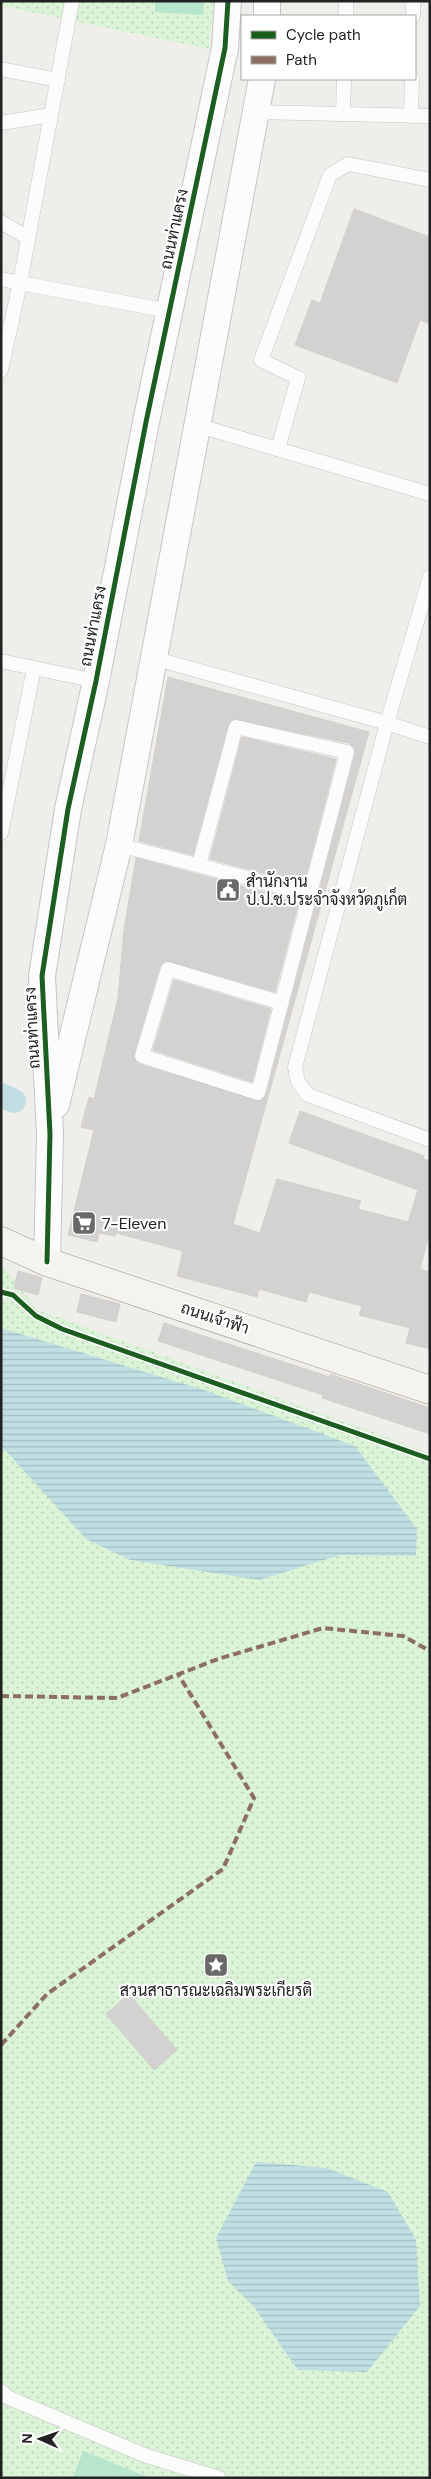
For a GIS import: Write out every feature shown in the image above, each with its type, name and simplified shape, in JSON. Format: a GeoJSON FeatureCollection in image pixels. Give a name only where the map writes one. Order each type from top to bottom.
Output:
{"type":"FeatureCollection","features":[{"type":"Feature","properties":{"kind":"main road","name":"ถนนเจ้าฟ้า"},"geometry":{"type":"LineString","coordinates":[[1,1242],[47,1262],[430,1390]]}},
{"type":"Feature","properties":{"kind":"street","name":"ถนนท่าแครง"},"geometry":{"type":"LineString","coordinates":[[47,1262],[50,1134],[42,976],[68,809],[96,682],[169,311],[225,48],[228,1]]}},
{"type":"Feature","properties":{"kind":"street"},"geometry":{"type":"LineString","coordinates":[[267,15],[268,1]]}},
{"type":"Feature","properties":{"kind":"street","name":"ถนนท่าแครง"},"geometry":{"type":"LineString","coordinates":[[50,1134],[119,845],[262,80]]}},
{"type":"Feature","properties":{"kind":"lane"},"geometry":{"type":"LineString","coordinates":[[1,370],[20,283],[72,1]]}},
{"type":"Feature","properties":{"kind":"lane"},"geometry":{"type":"LineString","coordinates":[[346,1],[346,15]]}},
{"type":"Feature","properties":{"kind":"lane"},"geometry":{"type":"LineString","coordinates":[[413,1],[413,15]]}},
{"type":"Feature","properties":{"kind":"lane"},"geometry":{"type":"LineString","coordinates":[[1,69],[58,80]]}},
{"type":"Feature","properties":{"kind":"lane"},"geometry":{"type":"LineString","coordinates":[[343,114],[344,80]]}},
{"type":"Feature","properties":{"kind":"lane"},"geometry":{"type":"LineString","coordinates":[[411,116],[412,80]]}},
{"type":"Feature","properties":{"kind":"lane"},"geometry":{"type":"LineString","coordinates":[[255,112],[430,116]]}},
{"type":"Feature","properties":{"kind":"lane"},"geometry":{"type":"LineString","coordinates":[[1,124],[51,116]]}},
{"type":"Feature","properties":{"kind":"lane"},"geometry":{"type":"LineString","coordinates":[[278,449],[298,378],[261,360],[330,175],[348,164],[430,180]]}},
{"type":"Feature","properties":{"kind":"lane"},"geometry":{"type":"LineString","coordinates":[[1,222],[28,238]]}},
{"type":"Feature","properties":{"kind":"lane"},"geometry":{"type":"LineString","coordinates":[[1,279],[169,311]]}},
{"type":"Feature","properties":{"kind":"lane"},"geometry":{"type":"LineString","coordinates":[[196,425],[430,494]]}},
{"type":"Feature","properties":{"kind":"lane"},"geometry":{"type":"LineString","coordinates":[[430,578],[388,723],[295,1068],[298,1082],[308,1095],[430,1140]]}},
{"type":"Feature","properties":{"kind":"lane"},"geometry":{"type":"LineString","coordinates":[[153,658],[388,723],[430,737]]}},
{"type":"Feature","properties":{"kind":"lane"},"geometry":{"type":"LineString","coordinates":[[1,661],[96,682]]}},
{"type":"Feature","properties":{"kind":"lane"},"geometry":{"type":"LineString","coordinates":[[1,833],[34,668]]}},
{"type":"Feature","properties":{"kind":"lane"},"geometry":{"type":"LineString","coordinates":[[199,865],[236,727],[347,752],[309,894],[282,1003],[258,1093],[142,1056],[168,970],[282,1003]]}},
{"type":"Feature","properties":{"kind":"lane"},"geometry":{"type":"LineString","coordinates":[[119,845],[309,894]]}},
{"type":"Feature","properties":{"kind":"lane"},"geometry":{"type":"LineString","coordinates":[[1,2391],[6,2397],[144,2456],[219,2478]]}},
{"type":"Feature","properties":{"kind":"green space"},"geometry":{"type":"Polygon","coordinates":[[[1,1],[214,1],[209,49],[1,6],[1,1]]]}},
{"type":"Feature","properties":{"kind":"green space"},"geometry":{"type":"Polygon","coordinates":[[[155,1],[204,1],[203,15],[155,12],[155,1]]]}},
{"type":"Feature","properties":{"kind":"green space","name":"สวนสาธารณะเฉลิมพระเกียรติ"},"geometry":{"type":"Polygon","coordinates":[[[1,1267],[5,1269],[38,1310],[430,1453],[430,2478],[1,2478],[1,1267]]]}},
{"type":"Feature","properties":{"kind":"green space"},"geometry":{"type":"Polygon","coordinates":[[[84,2451],[150,2478],[73,2478],[84,2451]]]}},
{"type":"Feature","properties":{"kind":"water"},"geometry":{"type":"Polygon","coordinates":[[[1,1328],[204,1390],[355,1446],[417,1529],[416,1556],[340,1555],[259,1580],[130,1560],[86,1539],[6,1451],[1,1449],[1,1328]]]}},
{"type":"Feature","properties":{"kind":"water"},"geometry":{"type":"Polygon","coordinates":[[[256,2162],[327,2168],[388,2192],[416,2240],[420,2306],[367,2372],[298,2370],[254,2307],[228,2281],[216,2238],[256,2162]]]}},
{"type":"Feature","properties":{"kind":"building"},"geometry":{"type":"Polygon","coordinates":[[[354,209],[430,237],[430,324],[420,320],[397,383],[295,345],[312,300],[320,303],[354,209]]]}},
{"type":"Feature","properties":{"kind":"building"},"geometry":{"type":"Polygon","coordinates":[[[168,677],[369,732],[233,1224],[260,1233],[277,1179],[361,1201],[358,1209],[408,1222],[418,1190],[289,1143],[300,1111],[424,1156],[423,1159],[430,1161],[430,1231],[420,1269],[430,1272],[430,1349],[406,1343],[410,1328],[359,1315],[362,1306],[309,1292],[306,1302],[259,1289],[257,1297],[177,1276],[183,1251],[116,1233],[115,1236],[99,1233],[97,1242],[68,1235],[94,1130],[81,1127],[89,1097],[94,1099],[118,998],[124,930],[136,858],[299,901],[275,992],[166,961],[160,966],[134,1054],[134,1058],[139,1064],[260,1101],[266,1095],[355,754],[355,749],[349,743],[233,719],[228,725],[193,855],[139,841],[168,677]]]}},
{"type":"Feature","properties":{"kind":"building"},"geometry":{"type":"Polygon","coordinates":[[[242,737],[336,759],[304,884],[210,859],[242,737]]]}},
{"type":"Feature","properties":{"kind":"building"},"geometry":{"type":"Polygon","coordinates":[[[174,980],[271,1009],[252,1082],[153,1050],[174,980]]]}},
{"type":"Feature","properties":{"kind":"building"},"geometry":{"type":"Polygon","coordinates":[[[18,1271],[42,1278],[38,1295],[14,1288],[18,1271]]]}},
{"type":"Feature","properties":{"kind":"building"},"geometry":{"type":"Polygon","coordinates":[[[81,1294],[120,1304],[116,1322],[77,1312],[81,1294]]]}},
{"type":"Feature","properties":{"kind":"building"},"geometry":{"type":"Polygon","coordinates":[[[164,1323],[330,1377],[330,1374],[430,1408],[430,1434],[322,1398],[323,1395],[158,1341],[164,1323]]]}},
{"type":"Feature","properties":{"kind":"building"},"geometry":{"type":"Polygon","coordinates":[[[129,1994],[177,2050],[154,2070],[106,2014],[129,1994]]]}},
{"type":"Feature","properties":{"kind":"waterway"},"geometry":{"type":"LineString","coordinates":[[1,1095],[14,1101]]}},
{"type":"Feature","properties":{"kind":"marked path"},"geometry":{"type":"LineString","coordinates":[[1,1696],[117,1698],[218,1659],[323,1628],[403,1636],[430,1651]]}},
{"type":"Feature","properties":{"kind":"marked path"},"geometry":{"type":"LineString","coordinates":[[1,2045],[47,1994],[223,1869],[254,1798],[178,1674]]}},
{"type":"Feature","properties":{"kind":"cycle path"},"geometry":{"type":"LineString","coordinates":[[47,1262],[50,1134],[42,976],[68,809],[96,681],[146,422],[225,48],[228,1]]}},
{"type":"Feature","properties":{"kind":"cycle path"},"geometry":{"type":"LineString","coordinates":[[1,1292],[13,1295],[36,1316],[62,1329],[430,1459]]}},
{"type":"Feature","properties":{"kind":"place","name":"สำนักงาน ป.ป.ช.ประจำจังหวัดภูเก็ต"},"geometry":{"type":"Point","coordinates":[228,890]}},
{"type":"Feature","properties":{"kind":"place","name":"7-Eleven"},"geometry":{"type":"Point","coordinates":[84,1223]}},
{"type":"Feature","properties":{"kind":"place","name":"สวนสาธารณะเฉลิมพระเกียรติ"},"geometry":{"type":"Point","coordinates":[216,1965]}}]}
